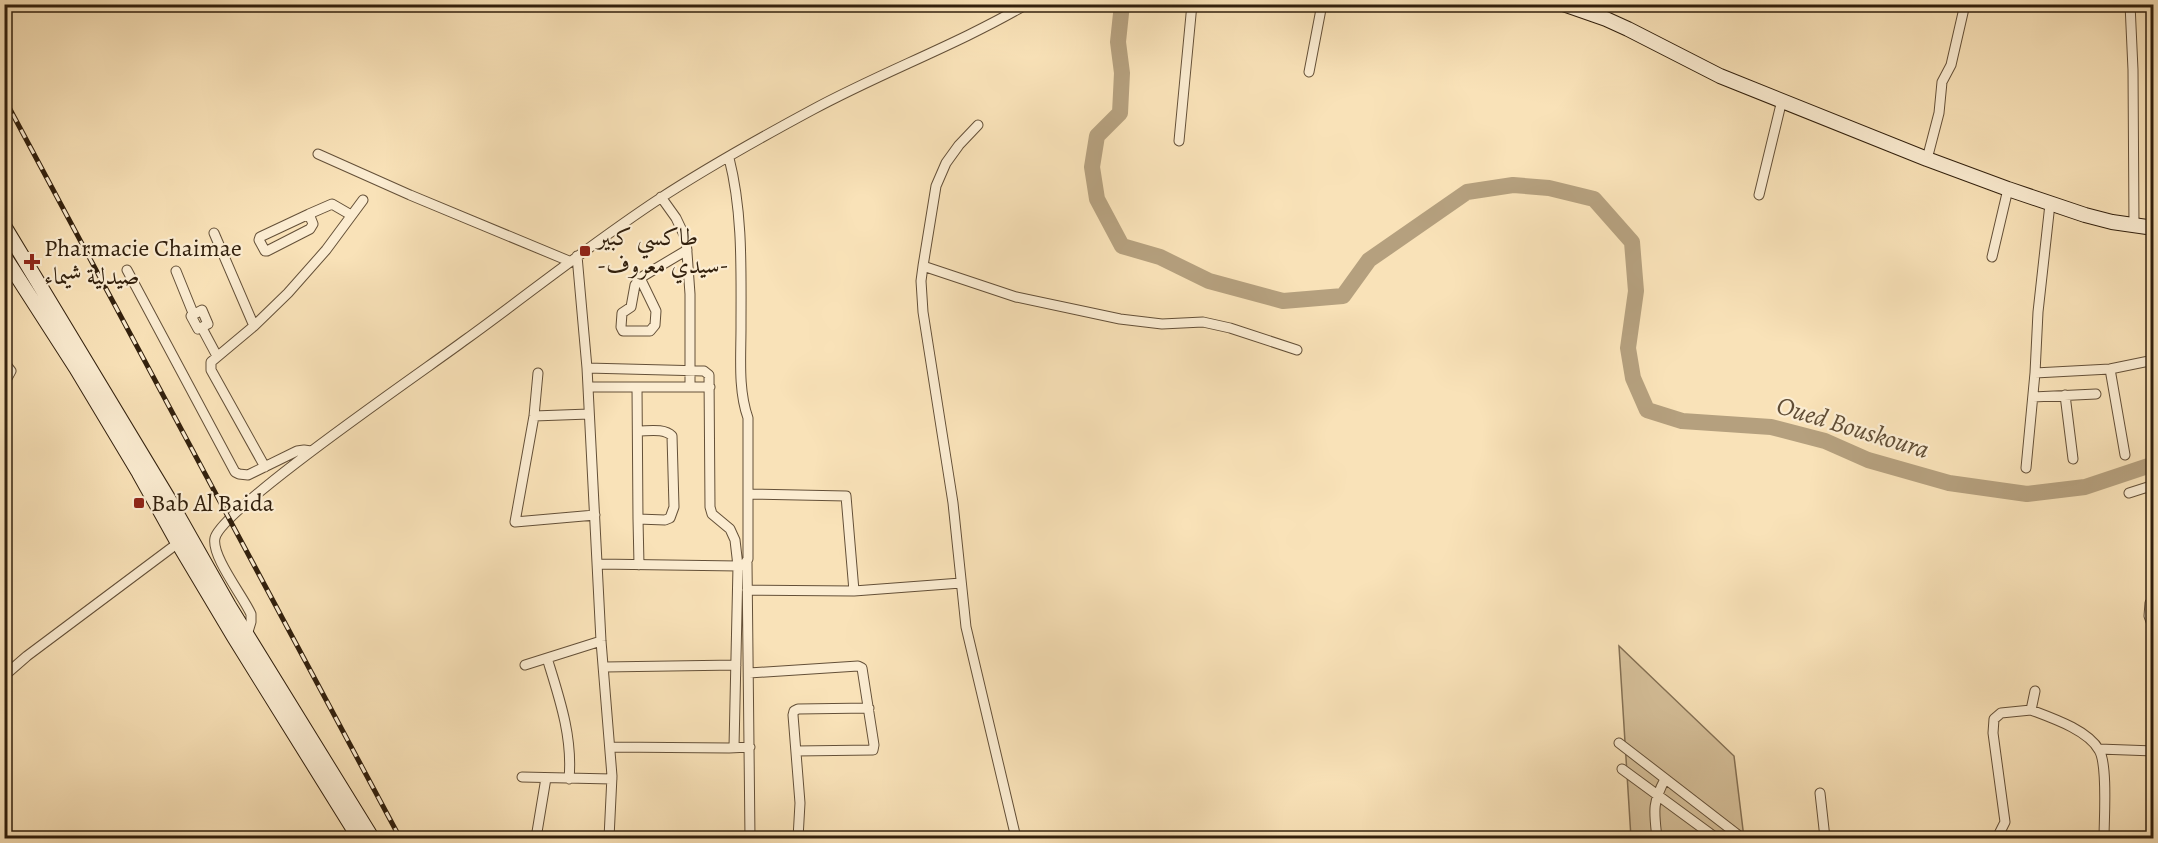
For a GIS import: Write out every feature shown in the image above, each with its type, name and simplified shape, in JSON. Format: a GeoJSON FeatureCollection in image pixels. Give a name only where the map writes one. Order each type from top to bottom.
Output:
{"type":"FeatureCollection","features":[{"type":"Feature","properties":{"kind":"street"},"geometry":{"type":"LineString","coordinates":[[247,635],[251,614],[214,545],[221,526],[242,507],[311,452],[458,346],[573,258],[661,197],[813,109],[957,42],[1027,4]]}},
{"type":"Feature","properties":{"kind":"street"},"geometry":{"type":"LineString","coordinates":[[1179,141],[1192,4]]}},
{"type":"Feature","properties":{"kind":"street"},"geometry":{"type":"LineString","coordinates":[[1310,72],[1322,4]]}},
{"type":"Feature","properties":{"kind":"street"},"geometry":{"type":"LineString","coordinates":[[1563,4],[1606,19],[1707,70],[1927,159],[2098,219],[2154,228]]}},
{"type":"Feature","properties":{"kind":"street"},"geometry":{"type":"LineString","coordinates":[[1927,159],[1939,113],[1942,82],[1951,65],[1965,4]]}},
{"type":"Feature","properties":{"kind":"street"},"geometry":{"type":"LineString","coordinates":[[2130,4],[2133,70],[2134,226]]}},
{"type":"Feature","properties":{"kind":"street"},"geometry":{"type":"LineString","coordinates":[[1759,195],[1782,100]]}},
{"type":"Feature","properties":{"kind":"street"},"geometry":{"type":"LineString","coordinates":[[978,125],[953,154],[936,186],[923,266],[923,312],[953,503],[966,627],[1016,838]]}},
{"type":"Feature","properties":{"kind":"street"},"geometry":{"type":"LineString","coordinates":[[318,154],[430,204],[573,258]]}},
{"type":"Feature","properties":{"kind":"street"},"geometry":{"type":"LineString","coordinates":[[598,564],[742,565],[748,559],[748,418],[743,402],[741,371],[739,206],[729,158]]}},
{"type":"Feature","properties":{"kind":"street"},"geometry":{"type":"LineString","coordinates":[[1992,257],[2008,189]]}},
{"type":"Feature","properties":{"kind":"street"},"geometry":{"type":"LineString","coordinates":[[661,197],[683,230],[687,250],[690,294],[690,387]]}},
{"type":"Feature","properties":{"kind":"street"},"geometry":{"type":"LineString","coordinates":[[266,467],[211,370],[211,362],[254,326],[303,276],[363,200]]}},
{"type":"Feature","properties":{"kind":"street"},"geometry":{"type":"LineString","coordinates":[[309,214],[313,224],[310,229],[265,251],[259,240],[260,237],[309,214],[332,204],[351,215]]}},
{"type":"Feature","properties":{"kind":"street"},"geometry":{"type":"LineString","coordinates":[[2025,468],[2050,204]]}},
{"type":"Feature","properties":{"kind":"street"},"geometry":{"type":"LineString","coordinates":[[4,226],[157,479],[247,635],[372,838]]}},
{"type":"Feature","properties":{"kind":"street"},"geometry":{"type":"LineString","coordinates":[[214,233],[254,326]]}},
{"type":"Feature","properties":{"kind":"street"},"geometry":{"type":"LineString","coordinates":[[640,278],[656,311],[656,325],[650,331],[623,331],[622,313],[631,307],[635,285],[640,278],[687,250]]}},
{"type":"Feature","properties":{"kind":"street"},"geometry":{"type":"LineString","coordinates":[[22,257],[6,263],[134,464],[178,543],[359,838]]}},
{"type":"Feature","properties":{"kind":"street"},"geometry":{"type":"LineString","coordinates":[[573,258],[587,368],[601,641],[605,667],[612,779],[609,838]]}},
{"type":"Feature","properties":{"kind":"street"},"geometry":{"type":"LineString","coordinates":[[923,266],[1016,297],[1120,320],[1162,324],[1203,322],[1230,328],[1297,350]]}},
{"type":"Feature","properties":{"kind":"street"},"geometry":{"type":"LineString","coordinates":[[127,270],[235,472],[248,475],[297,451],[311,452]]}},
{"type":"Feature","properties":{"kind":"street"},"geometry":{"type":"LineString","coordinates":[[176,271],[193,313],[203,310],[208,323],[202,328],[217,356]]}},
{"type":"Feature","properties":{"kind":"street"},"geometry":{"type":"LineString","coordinates":[[2035,373],[2110,369],[2154,360]]}},
{"type":"Feature","properties":{"kind":"street"},"geometry":{"type":"LineString","coordinates":[[4,362],[11,371],[4,384]]}},
{"type":"Feature","properties":{"kind":"street"},"geometry":{"type":"LineString","coordinates":[[587,368],[707,372],[710,387],[710,507],[712,514],[734,535],[742,565],[749,673],[750,838]]}},
{"type":"Feature","properties":{"kind":"street"},"geometry":{"type":"LineString","coordinates":[[2110,369],[2125,455]]}},
{"type":"Feature","properties":{"kind":"street"},"geometry":{"type":"LineString","coordinates":[[538,373],[534,416],[515,522],[595,516]]}},
{"type":"Feature","properties":{"kind":"street"},"geometry":{"type":"LineString","coordinates":[[588,387],[710,387]]}},
{"type":"Feature","properties":{"kind":"street"},"geometry":{"type":"LineString","coordinates":[[637,387],[639,565]]}},
{"type":"Feature","properties":{"kind":"street"},"geometry":{"type":"LineString","coordinates":[[2033,396],[2096,394]]}},
{"type":"Feature","properties":{"kind":"street"},"geometry":{"type":"LineString","coordinates":[[2065,395],[2073,459]]}},
{"type":"Feature","properties":{"kind":"street"},"geometry":{"type":"LineString","coordinates":[[534,416],[589,414]]}},
{"type":"Feature","properties":{"kind":"street"},"geometry":{"type":"LineString","coordinates":[[638,431],[662,431],[672,436],[674,507],[670,518],[665,520],[638,519]]}},
{"type":"Feature","properties":{"kind":"street"},"geometry":{"type":"LineString","coordinates":[[2129,493],[2154,485]]}},
{"type":"Feature","properties":{"kind":"street"},"geometry":{"type":"LineString","coordinates":[[749,494],[846,496],[854,591]]}},
{"type":"Feature","properties":{"kind":"street"},"geometry":{"type":"LineString","coordinates":[[4,676],[27,656],[178,543]]}},
{"type":"Feature","properties":{"kind":"street"},"geometry":{"type":"LineString","coordinates":[[744,597],[961,583]]}},
{"type":"Feature","properties":{"kind":"street"},"geometry":{"type":"LineString","coordinates":[[734,747],[736,665],[744,597]]}},
{"type":"Feature","properties":{"kind":"street"},"geometry":{"type":"LineString","coordinates":[[2150,603],[2149,616],[2154,630]]}},
{"type":"Feature","properties":{"kind":"street"},"geometry":{"type":"LineString","coordinates":[[525,665],[601,641]]}},
{"type":"Feature","properties":{"kind":"street"},"geometry":{"type":"LineString","coordinates":[[547,658],[568,735],[569,779]]}},
{"type":"Feature","properties":{"kind":"street"},"geometry":{"type":"LineString","coordinates":[[605,667],[736,665]]}},
{"type":"Feature","properties":{"kind":"street"},"geometry":{"type":"LineString","coordinates":[[749,673],[858,666],[862,668],[873,750],[796,751]]}},
{"type":"Feature","properties":{"kind":"street"},"geometry":{"type":"LineString","coordinates":[[2031,710],[2034,691]]}},
{"type":"Feature","properties":{"kind":"street"},"geometry":{"type":"LineString","coordinates":[[798,838],[800,803],[794,711],[798,709],[869,708]]}},
{"type":"Feature","properties":{"kind":"street"},"geometry":{"type":"LineString","coordinates":[[1993,838],[1999,834],[2005,822],[1994,719],[2001,713],[2031,710],[2063,722],[2099,749],[2103,763],[2104,838]]}},
{"type":"Feature","properties":{"kind":"street"},"geometry":{"type":"LineString","coordinates":[[1619,743],[1742,838],[1747,838]]}},
{"type":"Feature","properties":{"kind":"street"},"geometry":{"type":"LineString","coordinates":[[610,747],[750,747]]}},
{"type":"Feature","properties":{"kind":"street"},"geometry":{"type":"LineString","coordinates":[[2099,749],[2154,750]]}},
{"type":"Feature","properties":{"kind":"street"},"geometry":{"type":"LineString","coordinates":[[1639,781],[1649,767]]}},
{"type":"Feature","properties":{"kind":"street"},"geometry":{"type":"LineString","coordinates":[[1622,769],[1716,838]]}},
{"type":"Feature","properties":{"kind":"street"},"geometry":{"type":"LineString","coordinates":[[522,777],[612,779]]}},
{"type":"Feature","properties":{"kind":"street"},"geometry":{"type":"LineString","coordinates":[[536,838],[546,778]]}},
{"type":"Feature","properties":{"kind":"street"},"geometry":{"type":"LineString","coordinates":[[1657,838],[1654,811],[1657,794],[1665,778]]}},
{"type":"Feature","properties":{"kind":"street"},"geometry":{"type":"LineString","coordinates":[[1820,793],[1825,838]]}},
{"type":"Feature","properties":{"kind":"shaded area"},"geometry":{"type":"Polygon","coordinates":[[[1619,646],[1734,756],[1744,838],[1631,838],[1619,646]]]}},
{"type":"Feature","properties":{"kind":"waterway","name":"Oued Bouskoura"},"geometry":{"type":"LineString","coordinates":[[1122,4],[1118,42],[1122,73],[1120,113],[1097,136],[1092,167],[1097,199],[1122,246],[1160,257],[1209,281],[1283,301],[1343,296],[1369,260],[1467,192],[1513,185],[1549,188],[1594,199],[1632,242],[1636,291],[1628,348],[1633,378],[1647,410],[1682,421],[1771,427],[1825,441],[1868,460],[1949,483],[2027,494],[2085,487],[2154,464]]}},
{"type":"Feature","properties":{"kind":"railway"},"geometry":{"type":"LineString","coordinates":[[4,98],[400,838]]}},
{"type":"Feature","properties":{"kind":"place","name":"طاكسي كبير -سيدي معروف-"},"geometry":{"type":"Point","coordinates":[585,251]}},
{"type":"Feature","properties":{"kind":"place","name":"Pharmacie Chaimae صيدلية شيماء"},"geometry":{"type":"Point","coordinates":[32,262]}},
{"type":"Feature","properties":{"kind":"place","name":"Bab Al Baida"},"geometry":{"type":"Point","coordinates":[139,503]}}]}
